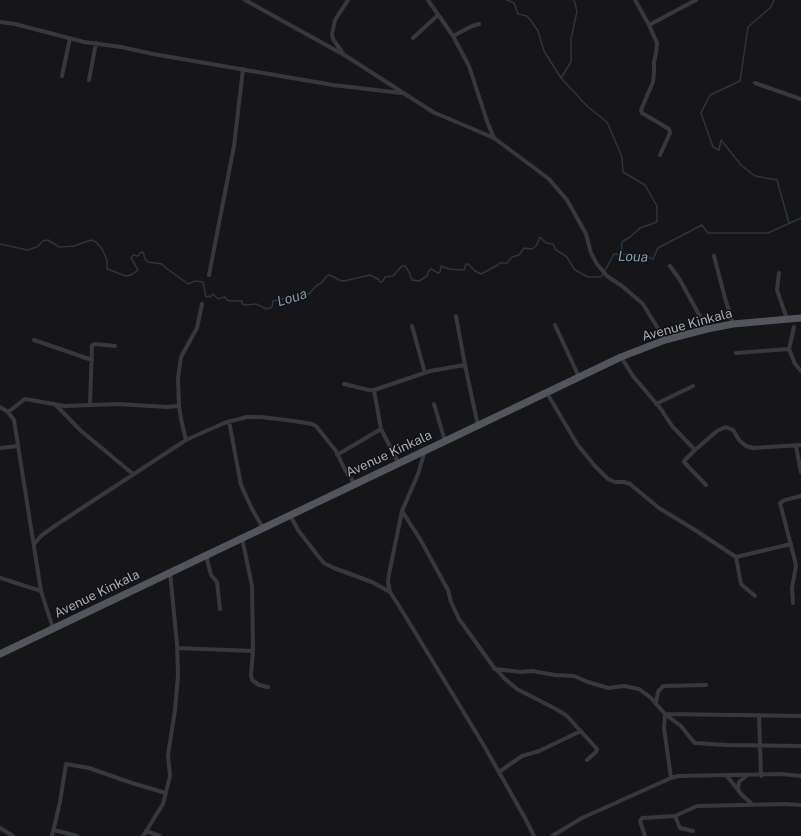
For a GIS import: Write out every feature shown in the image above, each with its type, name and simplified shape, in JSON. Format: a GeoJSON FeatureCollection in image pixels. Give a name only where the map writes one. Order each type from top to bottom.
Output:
{"type":"FeatureCollection","features":[{"type":"Feature","properties":{"kind":"main road","name":"Avenue Kinkala"},"geometry":{"type":"LineString","coordinates":[[0,654],[620,357],[665,340],[707,329],[733,324],[787,318],[801,318]]}},
{"type":"Feature","properties":{"kind":"street"},"geometry":{"type":"LineString","coordinates":[[245,0],[346,56],[433,112],[494,138],[549,179],[560,191],[586,234],[590,253],[602,271],[643,304],[665,340]]}},
{"type":"Feature","properties":{"kind":"street"},"geometry":{"type":"LineString","coordinates":[[346,56],[333,39],[332,34],[334,20],[348,0]]}},
{"type":"Feature","properties":{"kind":"street"},"geometry":{"type":"LineString","coordinates":[[428,0],[453,36],[469,66],[494,138]]}},
{"type":"Feature","properties":{"kind":"street"},"geometry":{"type":"LineString","coordinates":[[635,0],[657,43],[652,82],[641,110],[642,114],[670,131],[666,144],[660,155]]}},
{"type":"Feature","properties":{"kind":"street"},"geometry":{"type":"LineString","coordinates":[[649,25],[696,0]]}},
{"type":"Feature","properties":{"kind":"street"},"geometry":{"type":"LineString","coordinates":[[413,38],[438,15]]}},
{"type":"Feature","properties":{"kind":"street"},"geometry":{"type":"LineString","coordinates":[[0,22],[15,24],[96,43],[333,85],[402,93]]}},
{"type":"Feature","properties":{"kind":"street"},"geometry":{"type":"LineString","coordinates":[[453,36],[479,24]]}},
{"type":"Feature","properties":{"kind":"street"},"geometry":{"type":"LineString","coordinates":[[62,76],[70,38]]}},
{"type":"Feature","properties":{"kind":"street"},"geometry":{"type":"LineString","coordinates":[[89,80],[96,43]]}},
{"type":"Feature","properties":{"kind":"street"},"geometry":{"type":"LineString","coordinates":[[209,275],[234,146],[243,69]]}},
{"type":"Feature","properties":{"kind":"street"},"geometry":{"type":"LineString","coordinates":[[754,83],[801,99]]}},
{"type":"Feature","properties":{"kind":"street"},"geometry":{"type":"LineString","coordinates":[[714,256],[733,324]]}},
{"type":"Feature","properties":{"kind":"street"},"geometry":{"type":"LineString","coordinates":[[670,266],[680,280],[707,329]]}},
{"type":"Feature","properties":{"kind":"street"},"geometry":{"type":"LineString","coordinates":[[779,273],[777,290],[787,318]]}},
{"type":"Feature","properties":{"kind":"street"},"geometry":{"type":"LineString","coordinates":[[186,440],[181,419],[178,378],[181,357],[197,328],[202,304]]}},
{"type":"Feature","properties":{"kind":"street"},"geometry":{"type":"LineString","coordinates":[[456,316],[478,426]]}},
{"type":"Feature","properties":{"kind":"street"},"geometry":{"type":"LineString","coordinates":[[555,325],[579,377]]}},
{"type":"Feature","properties":{"kind":"street"},"geometry":{"type":"LineString","coordinates":[[412,326],[425,373]]}},
{"type":"Feature","properties":{"kind":"street"},"geometry":{"type":"LineString","coordinates":[[794,327],[789,349],[795,364],[801,371]]}},
{"type":"Feature","properties":{"kind":"street"},"geometry":{"type":"LineString","coordinates":[[34,340],[92,360]]}},
{"type":"Feature","properties":{"kind":"street"},"geometry":{"type":"LineString","coordinates":[[90,405],[93,344],[115,346]]}},
{"type":"Feature","properties":{"kind":"street"},"geometry":{"type":"LineString","coordinates":[[736,353],[789,349]]}},
{"type":"Feature","properties":{"kind":"street"},"geometry":{"type":"LineString","coordinates":[[620,357],[672,426],[694,450]]}},
{"type":"Feature","properties":{"kind":"street"},"geometry":{"type":"LineString","coordinates":[[344,384],[374,390],[425,373],[465,365]]}},
{"type":"Feature","properties":{"kind":"street"},"geometry":{"type":"LineString","coordinates":[[656,404],[693,386]]}},
{"type":"Feature","properties":{"kind":"street"},"geometry":{"type":"LineString","coordinates":[[374,390],[381,429],[399,464]]}},
{"type":"Feature","properties":{"kind":"street"},"geometry":{"type":"LineString","coordinates":[[547,392],[577,444],[594,465],[608,478],[615,482],[630,484],[659,508],[736,556],[791,544]]}},
{"type":"Feature","properties":{"kind":"street"},"geometry":{"type":"LineString","coordinates":[[8,412],[25,399],[65,406],[118,404],[167,407],[180,406]]}},
{"type":"Feature","properties":{"kind":"street"},"geometry":{"type":"LineString","coordinates":[[55,404],[80,430],[133,474]]}},
{"type":"Feature","properties":{"kind":"street"},"geometry":{"type":"LineString","coordinates":[[434,404],[445,441]]}},
{"type":"Feature","properties":{"kind":"street"},"geometry":{"type":"LineString","coordinates":[[0,407],[8,412],[14,420],[41,591],[54,628]]}},
{"type":"Feature","properties":{"kind":"street"},"geometry":{"type":"LineString","coordinates":[[34,544],[42,535],[59,522],[186,440],[229,421],[247,417],[261,417],[312,424],[316,426],[337,455],[355,484]]}},
{"type":"Feature","properties":{"kind":"street"},"geometry":{"type":"LineString","coordinates":[[229,421],[241,485],[252,510],[263,528]]}},
{"type":"Feature","properties":{"kind":"street"},"geometry":{"type":"LineString","coordinates":[[706,485],[684,462],[694,450],[717,431],[726,428],[732,430],[739,440],[746,446],[753,448],[798,445],[801,472]]}},
{"type":"Feature","properties":{"kind":"street"},"geometry":{"type":"LineString","coordinates":[[337,455],[381,429]]}},
{"type":"Feature","properties":{"kind":"street"},"geometry":{"type":"LineString","coordinates":[[0,448],[18,446]]}},
{"type":"Feature","properties":{"kind":"street"},"geometry":{"type":"LineString","coordinates":[[425,450],[418,474],[402,511],[389,578],[390,592],[499,772],[534,836]]}},
{"type":"Feature","properties":{"kind":"street"},"geometry":{"type":"LineString","coordinates":[[793,603],[792,588],[796,566],[780,502],[801,496]]}},
{"type":"Feature","properties":{"kind":"street"},"geometry":{"type":"LineString","coordinates":[[402,511],[420,539],[448,590],[451,602],[459,619],[495,669],[517,689],[563,713],[597,749],[596,752],[587,760]]}},
{"type":"Feature","properties":{"kind":"street"},"geometry":{"type":"LineString","coordinates":[[290,515],[298,530],[324,563],[372,582],[390,592]]}},
{"type":"Feature","properties":{"kind":"street"},"geometry":{"type":"LineString","coordinates":[[242,538],[252,586],[251,676],[252,680],[259,685],[268,687]]}},
{"type":"Feature","properties":{"kind":"street"},"geometry":{"type":"LineString","coordinates":[[206,555],[211,575],[217,582],[220,609]]}},
{"type":"Feature","properties":{"kind":"street"},"geometry":{"type":"LineString","coordinates":[[736,556],[741,584],[755,596]]}},
{"type":"Feature","properties":{"kind":"street"},"geometry":{"type":"LineString","coordinates":[[143,836],[163,804],[170,776],[168,755],[175,710],[178,675],[170,572]]}},
{"type":"Feature","properties":{"kind":"street"},"geometry":{"type":"LineString","coordinates":[[0,578],[41,591]]}},
{"type":"Feature","properties":{"kind":"street"},"geometry":{"type":"LineString","coordinates":[[177,648],[252,651]]}},
{"type":"Feature","properties":{"kind":"street"},"geometry":{"type":"LineString","coordinates":[[495,669],[521,672],[532,671],[555,675],[574,676],[608,688],[624,686],[639,689],[650,696],[665,714],[681,726],[696,743],[801,746]]}},
{"type":"Feature","properties":{"kind":"street"},"geometry":{"type":"LineString","coordinates":[[656,702],[659,689],[663,686],[706,685]]}},
{"type":"Feature","properties":{"kind":"street"},"geometry":{"type":"LineString","coordinates":[[665,714],[801,716]]}},
{"type":"Feature","properties":{"kind":"street"},"geometry":{"type":"LineString","coordinates":[[665,714],[664,728],[671,778]]}},
{"type":"Feature","properties":{"kind":"street"},"geometry":{"type":"LineString","coordinates":[[759,715],[760,776]]}},
{"type":"Feature","properties":{"kind":"street"},"geometry":{"type":"LineString","coordinates":[[499,772],[522,756],[539,751],[581,731]]}},
{"type":"Feature","properties":{"kind":"street"},"geometry":{"type":"LineString","coordinates":[[52,836],[66,764],[88,768],[166,793]]}},
{"type":"Feature","properties":{"kind":"street"},"geometry":{"type":"LineString","coordinates":[[552,836],[582,818],[678,776],[760,776],[782,774],[801,776]]}},
{"type":"Feature","properties":{"kind":"street"},"geometry":{"type":"LineString","coordinates":[[727,776],[742,796],[753,804]]}},
{"type":"Feature","properties":{"kind":"street"},"geometry":{"type":"LineString","coordinates":[[738,789],[740,782],[746,776]]}},
{"type":"Feature","properties":{"kind":"street"},"geometry":{"type":"LineString","coordinates":[[645,836],[640,821],[642,818],[675,816],[696,806],[753,804],[801,805]]}},
{"type":"Feature","properties":{"kind":"street"},"geometry":{"type":"LineString","coordinates":[[675,816],[680,828],[693,831]]}},
{"type":"Feature","properties":{"kind":"street"},"geometry":{"type":"LineString","coordinates":[[0,828],[13,836]]}},
{"type":"Feature","properties":{"kind":"street"},"geometry":{"type":"LineString","coordinates":[[54,830],[77,836]]}},
{"type":"Feature","properties":{"kind":"street"},"geometry":{"type":"LineString","coordinates":[[146,831],[160,836]]}},
{"type":"Feature","properties":{"kind":"waterway"},"geometry":{"type":"LineString","coordinates":[[507,0],[514,3],[518,14],[527,16],[532,22],[538,31],[544,51],[561,78]]}},
{"type":"Feature","properties":{"kind":"waterway"},"geometry":{"type":"LineString","coordinates":[[574,0],[577,11],[571,39],[571,62],[561,78],[588,107],[607,122],[622,157],[623,172],[645,185],[657,206],[657,222],[640,228],[622,242],[621,254]]}},
{"type":"Feature","properties":{"kind":"waterway"},"geometry":{"type":"LineString","coordinates":[[774,0],[771,7],[748,27],[740,81],[710,95],[701,113],[713,147],[719,150],[721,140],[741,165],[755,176],[777,180],[789,223]]}},
{"type":"Feature","properties":{"kind":"waterway","name":"Loua"},"geometry":{"type":"LineString","coordinates":[[0,244],[27,250],[37,247],[43,241],[48,240],[59,247],[74,246],[91,240],[96,242],[102,249],[107,260],[107,269],[126,276],[131,275],[138,270],[131,258],[133,255],[138,256],[143,252],[145,259],[148,262],[162,264],[188,284],[195,281],[203,282],[206,297],[210,297],[213,294],[218,299],[225,297],[227,300],[242,301],[242,304],[247,305],[256,304],[267,309],[272,307],[273,301],[292,297],[297,294],[309,294],[328,275],[344,281],[370,275],[378,279],[380,282],[383,281],[385,277],[393,276],[402,266],[405,266],[412,280],[419,281],[427,276],[431,269],[438,273],[440,272],[441,266],[449,269],[464,270],[466,264],[481,274],[499,263],[507,263],[512,257],[519,255],[524,248],[532,249],[536,246],[540,237],[546,243],[553,244],[556,250],[566,256],[575,270],[588,277],[599,277],[602,276],[614,254],[643,255],[653,259],[658,248],[702,225],[708,233],[768,233],[801,218]]}}]}
